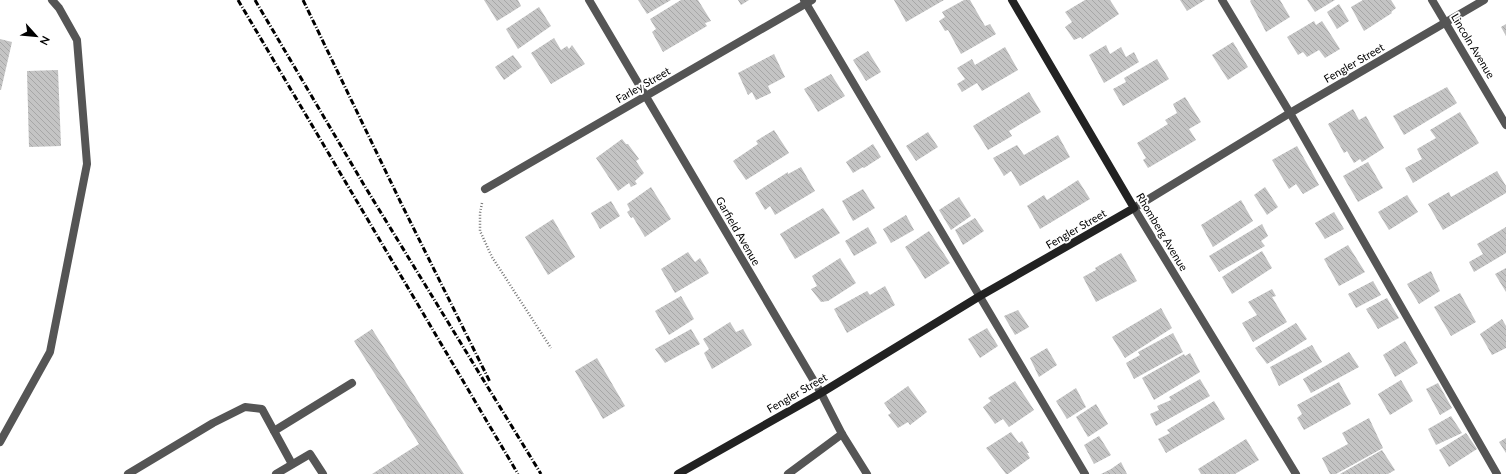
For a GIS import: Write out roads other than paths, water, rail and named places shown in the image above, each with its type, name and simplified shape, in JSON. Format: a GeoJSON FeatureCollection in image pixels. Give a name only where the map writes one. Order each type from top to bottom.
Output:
{"type":"FeatureCollection","features":[{"type":"Feature","properties":{"kind":"main road","name":"Rhomberg Avenue"},"geometry":{"type":"LineString","coordinates":[[1012,0],[1134,208]]}},
{"type":"Feature","properties":{"kind":"main road","name":"Fengler Street"},"geometry":{"type":"LineString","coordinates":[[678,474],[821,393],[980,296],[1134,208]]}},
{"type":"Feature","properties":{"kind":"street"},"geometry":{"type":"LineString","coordinates":[[0,442],[50,352],[87,164],[77,40],[59,8],[52,0]]}},
{"type":"Feature","properties":{"kind":"street","name":"Garfield Avenue"},"geometry":{"type":"LineString","coordinates":[[589,0],[821,393],[842,434],[867,474]]}},
{"type":"Feature","properties":{"kind":"street"},"geometry":{"type":"LineString","coordinates":[[1222,0],[1290,113],[1497,474]]}},
{"type":"Feature","properties":{"kind":"street","name":"Lincoln Avenue"},"geometry":{"type":"LineString","coordinates":[[1432,0],[1506,125]]}},
{"type":"Feature","properties":{"kind":"street","name":"Fengler Street"},"geometry":{"type":"LineString","coordinates":[[1134,208],[1290,113],[1484,0]]}},
{"type":"Feature","properties":{"kind":"street"},"geometry":{"type":"LineString","coordinates":[[807,1],[1085,474]]}},
{"type":"Feature","properties":{"kind":"street","name":"Farley Street"},"geometry":{"type":"LineString","coordinates":[[485,189],[807,1]]}},
{"type":"Feature","properties":{"kind":"street","name":"Rhomberg Avenue"},"geometry":{"type":"LineString","coordinates":[[1134,208],[1296,474]]}},
{"type":"Feature","properties":{"kind":"street"},"geometry":{"type":"LineString","coordinates":[[274,431],[352,383]]}},
{"type":"Feature","properties":{"kind":"street"},"geometry":{"type":"LineString","coordinates":[[128,474],[213,423],[245,407],[262,409],[292,464]]}},
{"type":"Feature","properties":{"kind":"street"},"geometry":{"type":"LineString","coordinates":[[788,474],[842,434]]}},
{"type":"Feature","properties":{"kind":"street"},"geometry":{"type":"LineString","coordinates":[[276,474],[310,454],[323,474]]}},
{"type":"Feature","properties":{"kind":"railway"},"geometry":{"type":"LineString","coordinates":[[238,0],[518,474]]}},
{"type":"Feature","properties":{"kind":"railway"},"geometry":{"type":"LineString","coordinates":[[255,0],[364,185],[541,474]]}},
{"type":"Feature","properties":{"kind":"railway"},"geometry":{"type":"LineString","coordinates":[[303,0],[401,203],[490,382]]}}]}
